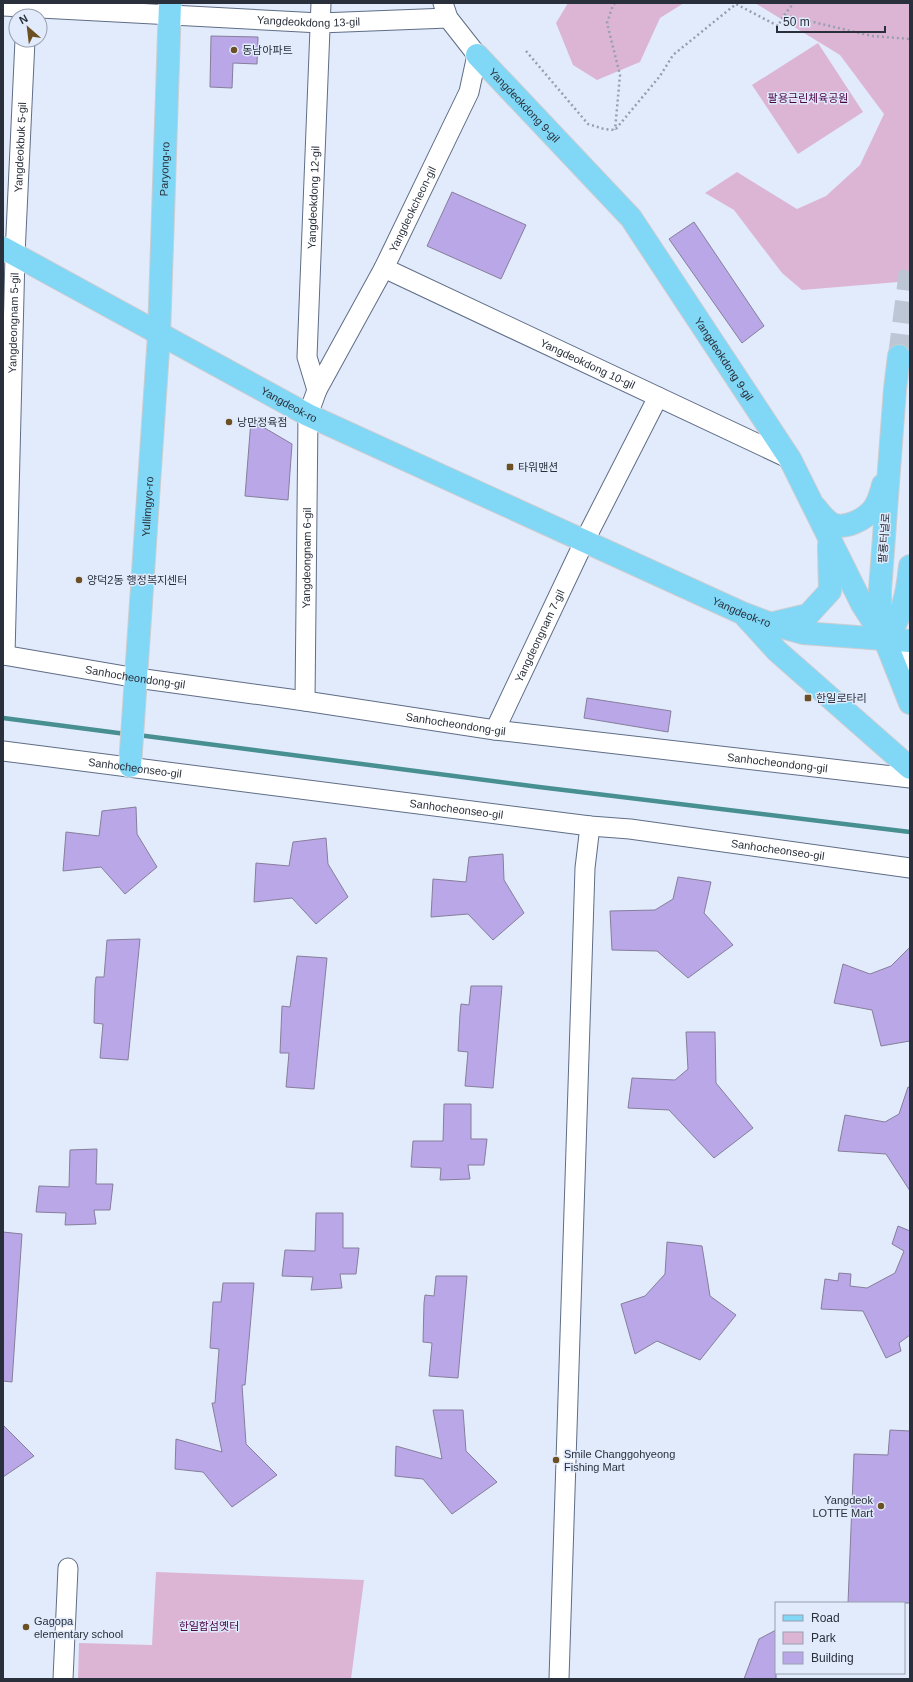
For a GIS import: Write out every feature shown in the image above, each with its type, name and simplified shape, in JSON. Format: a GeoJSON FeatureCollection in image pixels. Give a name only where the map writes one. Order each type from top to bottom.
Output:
{"type":"FeatureCollection","features":[{"type":"Feature","properties":{"kind":"main road","name":"Paryong-ro"},"geometry":{"type":"LineString","coordinates":[[159,335],[170,9]]}},
{"type":"Feature","properties":{"kind":"main road","name":"Yangdeokdong 9-gil"},"geometry":{"type":"LineString","coordinates":[[477,55],[631,218],[790,459],[862,604],[885,640],[910,703]]}},
{"type":"Feature","properties":{"kind":"main road","name":"Yangdeok-ro"},"geometry":{"type":"LineString","coordinates":[[9,252],[308,415],[742,613],[771,624],[803,633],[910,641]]}},
{"type":"Feature","properties":{"kind":"main road","name":"Yullimgyo-ro"},"geometry":{"type":"LineString","coordinates":[[130,766],[159,335]]}},
{"type":"Feature","properties":{"kind":"main road","name":"팔룡터널로"},"geometry":{"type":"LineString","coordinates":[[885,640],[880,615],[880,590],[899,356]]}},
{"type":"Feature","properties":{"kind":"main road"},"geometry":{"type":"LineString","coordinates":[[811,502],[824,518],[833,524],[843,526],[866,516],[878,501],[891,450]]}},
{"type":"Feature","properties":{"kind":"main road"},"geometry":{"type":"LineString","coordinates":[[771,624],[808,615],[830,591],[829,540]]}},
{"type":"Feature","properties":{"kind":"main road"},"geometry":{"type":"LineString","coordinates":[[885,640],[897,623],[903,605],[910,566]]}},
{"type":"Feature","properties":{"kind":"main road"},"geometry":{"type":"LineString","coordinates":[[742,613],[777,651],[910,768]]}},
{"type":"Feature","properties":{"kind":"street","name":"Yangdeokdong 12-gil"},"geometry":{"type":"LineString","coordinates":[[317,390],[307,357],[321,3]]}},
{"type":"Feature","properties":{"kind":"street","name":"Yangdeokdong 13-gil"},"geometry":{"type":"LineString","coordinates":[[3,6],[18,8]]}},
{"type":"Feature","properties":{"kind":"street","name":"Yangdeokdong 13-gil"},"geometry":{"type":"LineString","coordinates":[[48,9],[170,9],[320,23],[445,10]]}},
{"type":"Feature","properties":{"kind":"street"},"geometry":{"type":"LineString","coordinates":[[445,10],[477,55]]}},
{"type":"Feature","properties":{"kind":"street","name":"Yangdeokbuk 5-gil"},"geometry":{"type":"LineString","coordinates":[[9,252],[23,48]]}},
{"type":"Feature","properties":{"kind":"street","name":"Yangdeokcheon-gil"},"geometry":{"type":"LineString","coordinates":[[308,415],[317,390],[384,268],[469,92],[477,55]]}},
{"type":"Feature","properties":{"kind":"street","name":"Yangdeongnam 5-gil"},"geometry":{"type":"LineString","coordinates":[[4,655],[9,252]]}},
{"type":"Feature","properties":{"kind":"street","name":"Yangdeokdong 10-gil"},"geometry":{"type":"LineString","coordinates":[[384,268],[790,459]]}},
{"type":"Feature","properties":{"kind":"street"},"geometry":{"type":"LineString","coordinates":[[584,542],[658,397]]}},
{"type":"Feature","properties":{"kind":"street","name":"Yangdeongnam 6-gil"},"geometry":{"type":"LineString","coordinates":[[305,701],[308,415]]}},
{"type":"Feature","properties":{"kind":"street","name":"Yangdeongnam 7-gil"},"geometry":{"type":"LineString","coordinates":[[495,730],[584,542]]}},
{"type":"Feature","properties":{"kind":"street"},"geometry":{"type":"LineString","coordinates":[[885,640],[910,664]]}},
{"type":"Feature","properties":{"kind":"street","name":"Sanhocheondong-gil"},"geometry":{"type":"LineString","coordinates":[[4,655],[137,678],[305,701],[495,730],[910,778]]}},
{"type":"Feature","properties":{"kind":"street","name":"Sanhocheonseo-gil"},"geometry":{"type":"LineString","coordinates":[[3,751],[130,766],[590,826],[630,829],[910,868]]}},
{"type":"Feature","properties":{"kind":"street"},"geometry":{"type":"LineString","coordinates":[[559,1679],[585,876],[590,826]]}},
{"type":"Feature","properties":{"kind":"street"},"geometry":{"type":"LineString","coordinates":[[63,1679],[68,1568]]}},
{"type":"Feature","properties":{"kind":"path"},"geometry":{"type":"LineString","coordinates":[[615,3],[606,23],[620,75],[615,130]]}},
{"type":"Feature","properties":{"kind":"path"},"geometry":{"type":"LineString","coordinates":[[615,130],[660,76],[673,55],[735,4],[778,26],[794,3]]}},
{"type":"Feature","properties":{"kind":"path"},"geometry":{"type":"LineString","coordinates":[[784,16],[872,36],[910,39]]}},
{"type":"Feature","properties":{"kind":"path"},"geometry":{"type":"LineString","coordinates":[[526,51],[588,124],[604,130],[615,130]]}},
{"type":"Feature","properties":{"kind":"green space"},"geometry":{"type":"Polygon","coordinates":[[[568,3],[684,3],[660,18],[640,62],[597,80],[573,65],[556,23],[568,3]]]}},
{"type":"Feature","properties":{"kind":"green space"},"geometry":{"type":"Polygon","coordinates":[[[755,3],[910,3],[910,281],[802,290],[782,273],[734,210],[705,193],[737,172],[797,209],[826,196],[860,165],[884,114],[840,55],[755,3]]]}},
{"type":"Feature","properties":{"kind":"green space","name":"팔용근린체육공원"},"geometry":{"type":"Polygon","coordinates":[[[818,43],[863,112],[798,154],[752,85],[818,43]]]}},
{"type":"Feature","properties":{"kind":"green space","name":"한일합섬옛터"},"geometry":{"type":"Polygon","coordinates":[[[156,1572],[364,1580],[351,1679],[78,1679],[79,1643],[152,1645],[156,1572]]]}},
{"type":"Feature","properties":{"kind":"building","name":"동남아파트"},"geometry":{"type":"Polygon","coordinates":[[[211,36],[258,37],[257,64],[233,63],[232,88],[210,87],[211,36]]]}},
{"type":"Feature","properties":{"kind":"building"},"geometry":{"type":"Polygon","coordinates":[[[452,192],[526,225],[501,279],[427,246],[452,192]]]}},
{"type":"Feature","properties":{"kind":"building"},"geometry":{"type":"Polygon","coordinates":[[[694,222],[764,326],[742,343],[669,239],[694,222]]]}},
{"type":"Feature","properties":{"kind":"building"},"geometry":{"type":"Polygon","coordinates":[[[251,420],[292,444],[288,500],[245,496],[251,420]]]}},
{"type":"Feature","properties":{"kind":"building"},"geometry":{"type":"Polygon","coordinates":[[[587,698],[671,711],[668,732],[584,718],[587,698]]]}},
{"type":"Feature","properties":{"kind":"building"},"geometry":{"type":"Polygon","coordinates":[[[136,807],[137,834],[157,867],[125,894],[101,867],[63,871],[66,832],[99,836],[102,811],[136,807]]]}},
{"type":"Feature","properties":{"kind":"building"},"geometry":{"type":"Polygon","coordinates":[[[326,838],[328,864],[348,897],[316,924],[292,898],[254,902],[256,863],[289,866],[293,842],[326,838]]]}},
{"type":"Feature","properties":{"kind":"building"},"geometry":{"type":"Polygon","coordinates":[[[503,854],[504,880],[524,913],[493,940],[468,914],[431,917],[433,879],[466,882],[469,857],[503,854]]]}},
{"type":"Feature","properties":{"kind":"building"},"geometry":{"type":"Polygon","coordinates":[[[678,877],[711,882],[704,913],[733,945],[688,978],[657,951],[612,950],[610,911],[655,910],[673,899],[678,877]]]}},
{"type":"Feature","properties":{"kind":"building"},"geometry":{"type":"Polygon","coordinates":[[[140,939],[128,1060],[100,1058],[103,1024],[94,1023],[95,986],[96,977],[104,977],[107,940],[140,939]]]}},
{"type":"Feature","properties":{"kind":"building"},"geometry":{"type":"Polygon","coordinates":[[[910,947],[910,1041],[881,1046],[872,1010],[834,1003],[843,964],[870,974],[891,966],[910,947]]]}},
{"type":"Feature","properties":{"kind":"building"},"geometry":{"type":"Polygon","coordinates":[[[297,956],[327,958],[314,1089],[286,1087],[289,1053],[280,1053],[282,1006],[290,1007],[297,956]]]}},
{"type":"Feature","properties":{"kind":"building"},"geometry":{"type":"Polygon","coordinates":[[[471,986],[502,986],[493,1088],[465,1086],[468,1052],[458,1051],[460,1014],[461,1004],[469,1005],[471,986]]]}},
{"type":"Feature","properties":{"kind":"building"},"geometry":{"type":"Polygon","coordinates":[[[686,1032],[715,1032],[716,1083],[753,1128],[714,1158],[669,1110],[628,1108],[632,1078],[675,1080],[688,1069],[686,1032]]]}},
{"type":"Feature","properties":{"kind":"building"},"geometry":{"type":"Polygon","coordinates":[[[908,1087],[910,1087],[910,1191],[886,1154],[838,1151],[845,1115],[885,1122],[899,1114],[908,1087]]]}},
{"type":"Feature","properties":{"kind":"building"},"geometry":{"type":"Polygon","coordinates":[[[444,1104],[471,1104],[471,1139],[487,1139],[484,1165],[468,1165],[470,1179],[440,1180],[441,1168],[411,1167],[413,1141],[443,1141],[444,1104]]]}},
{"type":"Feature","properties":{"kind":"building"},"geometry":{"type":"Polygon","coordinates":[[[97,1149],[96,1184],[113,1184],[110,1210],[94,1210],[96,1224],[65,1225],[66,1213],[36,1212],[39,1186],[69,1187],[70,1150],[97,1149]]]}},
{"type":"Feature","properties":{"kind":"building"},"geometry":{"type":"Polygon","coordinates":[[[316,1213],[343,1213],[343,1248],[359,1248],[356,1274],[340,1274],[342,1288],[311,1290],[313,1277],[282,1276],[285,1250],[315,1251],[316,1213]]]}},
{"type":"Feature","properties":{"kind":"building"},"geometry":{"type":"Polygon","coordinates":[[[898,1226],[910,1231],[910,1335],[899,1343],[901,1351],[886,1358],[863,1311],[821,1309],[825,1279],[838,1281],[839,1273],[851,1274],[850,1286],[867,1288],[895,1273],[904,1251],[892,1244],[898,1226]]]}},
{"type":"Feature","properties":{"kind":"building"},"geometry":{"type":"Polygon","coordinates":[[[3,1232],[22,1234],[12,1382],[3,1381],[3,1232]]]}},
{"type":"Feature","properties":{"kind":"building"},"geometry":{"type":"Polygon","coordinates":[[[667,1242],[702,1246],[710,1296],[736,1315],[700,1360],[657,1341],[635,1354],[621,1304],[645,1296],[665,1274],[667,1242]]]}},
{"type":"Feature","properties":{"kind":"building"},"geometry":{"type":"Polygon","coordinates":[[[436,1276],[467,1276],[458,1378],[429,1376],[432,1343],[423,1342],[424,1303],[425,1295],[434,1296],[436,1276]]]}},
{"type":"Feature","properties":{"kind":"building"},"geometry":{"type":"Polygon","coordinates":[[[223,1283],[254,1283],[245,1385],[242,1385],[246,1444],[277,1475],[232,1507],[203,1472],[175,1469],[176,1439],[222,1452],[212,1403],[215,1403],[219,1349],[210,1348],[213,1302],[221,1302],[223,1283]]]}},
{"type":"Feature","properties":{"kind":"building"},"geometry":{"type":"Polygon","coordinates":[[[433,1410],[463,1410],[466,1451],[497,1482],[452,1514],[423,1479],[395,1476],[396,1446],[442,1459],[433,1410]]]}},
{"type":"Feature","properties":{"kind":"building"},"geometry":{"type":"Polygon","coordinates":[[[3,1425],[34,1456],[3,1477],[3,1425]]]}},
{"type":"Feature","properties":{"kind":"building","name":"Yangdeok LOTTE Mart"},"geometry":{"type":"Polygon","coordinates":[[[890,1430],[910,1431],[910,1603],[848,1602],[854,1454],[888,1455],[890,1430]]]}},
{"type":"Feature","properties":{"kind":"building"},"geometry":{"type":"Polygon","coordinates":[[[775,1631],[776,1679],[744,1679],[759,1639],[775,1631]]]}},
{"type":"Feature","properties":{"kind":"waterway"},"geometry":{"type":"LineString","coordinates":[[3,718],[126,734]]}},
{"type":"Feature","properties":{"kind":"waterway"},"geometry":{"type":"LineString","coordinates":[[138,735],[539,787],[910,832]]}},
{"type":"Feature","properties":{"kind":"tunnel"},"geometry":{"type":"LineString","coordinates":[[899,356],[910,271]]}},
{"type":"Feature","properties":{"kind":"place","name":"동남아파트"},"geometry":{"type":"Point","coordinates":[234,50]}},
{"type":"Feature","properties":{"kind":"place","name":"낭만정육점"},"geometry":{"type":"Point","coordinates":[229,422]}},
{"type":"Feature","properties":{"kind":"place","name":"타워맨션"},"geometry":{"type":"Point","coordinates":[510,467]}},
{"type":"Feature","properties":{"kind":"place","name":"양덕2동 행정복지센터"},"geometry":{"type":"Point","coordinates":[79,580]}},
{"type":"Feature","properties":{"kind":"place","name":"한일로타리"},"geometry":{"type":"Point","coordinates":[808,698]}},
{"type":"Feature","properties":{"kind":"place","name":"Smile Changgohyeong Fishing Mart"},"geometry":{"type":"Point","coordinates":[556,1460]}},
{"type":"Feature","properties":{"kind":"place","name":"Yangdeok LOTTE Mart"},"geometry":{"type":"Point","coordinates":[881,1506]}},
{"type":"Feature","properties":{"kind":"place","name":"Gagopa elementary school"},"geometry":{"type":"Point","coordinates":[26,1627]}}]}
